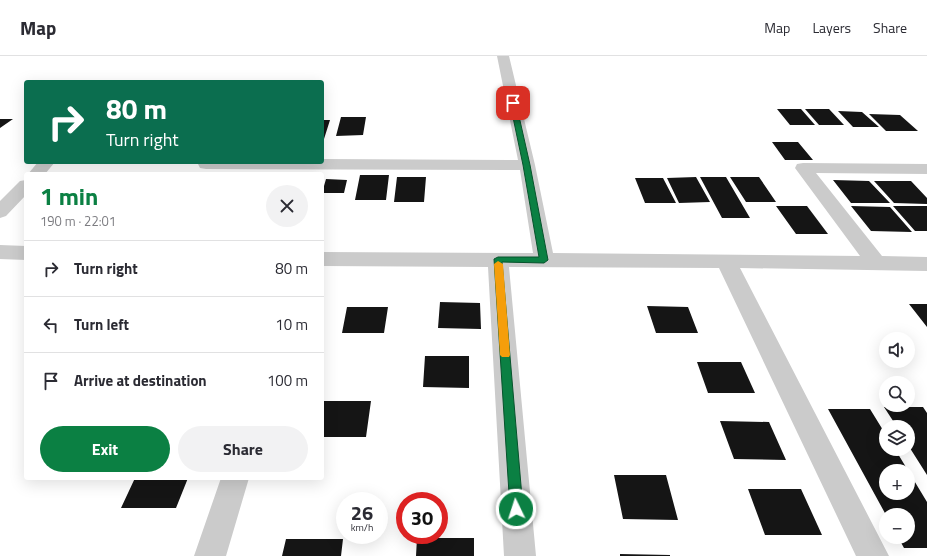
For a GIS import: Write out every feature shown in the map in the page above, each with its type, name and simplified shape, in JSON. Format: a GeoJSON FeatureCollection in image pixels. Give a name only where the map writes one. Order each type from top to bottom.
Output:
{"type":"FeatureCollection","features":[{"type":"Feature","properties":{"kind":"street"},"geometry":{"type":"LineString","coordinates":[[503,56],[527,165],[544,260]]}},
{"type":"Feature","properties":{"kind":"street"},"geometry":{"type":"LineString","coordinates":[[38,172],[45,164]]}},
{"type":"Feature","properties":{"kind":"street"},"geometry":{"type":"LineString","coordinates":[[206,164],[527,165]]}},
{"type":"Feature","properties":{"kind":"street"},"geometry":{"type":"LineString","coordinates":[[877,264],[802,168],[927,169]]}},
{"type":"Feature","properties":{"kind":"street"},"geometry":{"type":"LineString","coordinates":[[0,212],[24,187]]}},
{"type":"Feature","properties":{"kind":"street"},"geometry":{"type":"LineString","coordinates":[[0,252],[24,253]]}},
{"type":"Feature","properties":{"kind":"street"},"geometry":{"type":"LineString","coordinates":[[324,259],[498,259],[927,264]]}},
{"type":"Feature","properties":{"kind":"street"},"geometry":{"type":"LineString","coordinates":[[498,259],[520,556]]}},
{"type":"Feature","properties":{"kind":"street"},"geometry":{"type":"LineString","coordinates":[[726,261],[873,556]]}},
{"type":"Feature","properties":{"kind":"street"},"geometry":{"type":"LineString","coordinates":[[210,556],[234,480]]}},
{"type":"Feature","properties":{"kind":"building"},"geometry":{"type":"Polygon","coordinates":[[[777,109],[801,109],[815,125],[790,125],[777,109]]]}},
{"type":"Feature","properties":{"kind":"building"},"geometry":{"type":"Polygon","coordinates":[[[805,109],[829,109],[844,125],[819,125],[805,109]]]}},
{"type":"Feature","properties":{"kind":"building"},"geometry":{"type":"Polygon","coordinates":[[[838,111],[862,112],[879,127],[853,127],[838,111]]]}},
{"type":"Feature","properties":{"kind":"building"},"geometry":{"type":"Polygon","coordinates":[[[869,114],[900,115],[918,131],[886,131],[869,114]]]}},
{"type":"Feature","properties":{"kind":"building"},"geometry":{"type":"Polygon","coordinates":[[[341,117],[366,117],[363,135],[336,136],[341,117]]]}},
{"type":"Feature","properties":{"kind":"building"},"geometry":{"type":"Polygon","coordinates":[[[0,119],[13,119],[0,128],[0,119]]]}},
{"type":"Feature","properties":{"kind":"building"},"geometry":{"type":"Polygon","coordinates":[[[324,120],[330,120],[324,139],[324,120]]]}},
{"type":"Feature","properties":{"kind":"building"},"geometry":{"type":"Polygon","coordinates":[[[772,142],[798,142],[813,160],[785,160],[772,142]]]}},
{"type":"Feature","properties":{"kind":"building"},"geometry":{"type":"Polygon","coordinates":[[[360,175],[389,175],[386,200],[355,200],[360,175]]]}},
{"type":"Feature","properties":{"kind":"building"},"geometry":{"type":"Polygon","coordinates":[[[397,177],[426,177],[424,202],[394,202],[397,177]]]}},
{"type":"Feature","properties":{"kind":"building"},"geometry":{"type":"Polygon","coordinates":[[[696,177],[710,202],[679,203],[667,178],[696,177]]]}},
{"type":"Feature","properties":{"kind":"building"},"geometry":{"type":"Polygon","coordinates":[[[700,177],[726,177],[750,218],[722,218],[700,177]]]}},
{"type":"Feature","properties":{"kind":"building"},"geometry":{"type":"Polygon","coordinates":[[[730,177],[759,177],[776,202],[746,202],[730,177]]]}},
{"type":"Feature","properties":{"kind":"building"},"geometry":{"type":"Polygon","coordinates":[[[635,178],[663,178],[676,203],[645,203],[635,178]]]}},
{"type":"Feature","properties":{"kind":"building"},"geometry":{"type":"Polygon","coordinates":[[[326,179],[347,180],[344,193],[324,193],[326,179]]]}},
{"type":"Feature","properties":{"kind":"building"},"geometry":{"type":"Polygon","coordinates":[[[833,180],[869,181],[890,203],[851,203],[833,180]]]}},
{"type":"Feature","properties":{"kind":"building"},"geometry":{"type":"Polygon","coordinates":[[[874,181],[911,181],[927,198],[927,204],[894,203],[874,181]]]}},
{"type":"Feature","properties":{"kind":"building"},"geometry":{"type":"Polygon","coordinates":[[[776,206],[807,206],[828,234],[796,234],[776,206]]]}},
{"type":"Feature","properties":{"kind":"building"},"geometry":{"type":"Polygon","coordinates":[[[851,206],[890,207],[912,232],[871,231],[851,206]]]}},
{"type":"Feature","properties":{"kind":"building"},"geometry":{"type":"Polygon","coordinates":[[[893,206],[927,206],[927,231],[915,231],[893,206]]]}},
{"type":"Feature","properties":{"kind":"building"},"geometry":{"type":"Polygon","coordinates":[[[440,302],[480,303],[481,329],[438,328],[440,302]]]}},
{"type":"Feature","properties":{"kind":"building"},"geometry":{"type":"Polygon","coordinates":[[[909,304],[927,304],[927,327],[909,304]]]}},
{"type":"Feature","properties":{"kind":"building"},"geometry":{"type":"Polygon","coordinates":[[[647,306],[688,307],[698,333],[656,333],[647,306]]]}},
{"type":"Feature","properties":{"kind":"building"},"geometry":{"type":"Polygon","coordinates":[[[347,307],[388,307],[384,333],[342,333],[347,307]]]}},
{"type":"Feature","properties":{"kind":"building"},"geometry":{"type":"Polygon","coordinates":[[[425,356],[469,356],[469,388],[423,387],[425,356]]]}},
{"type":"Feature","properties":{"kind":"building"},"geometry":{"type":"Polygon","coordinates":[[[697,362],[741,362],[755,393],[708,393],[697,362]]]}},
{"type":"Feature","properties":{"kind":"building"},"geometry":{"type":"Polygon","coordinates":[[[324,401],[371,401],[366,437],[324,437],[324,401]]]}},
{"type":"Feature","properties":{"kind":"building"},"geometry":{"type":"Polygon","coordinates":[[[915,407],[923,407],[927,413],[927,475],[915,456],[915,420],[892,420],[887,412],[915,412],[915,407]]]}},
{"type":"Feature","properties":{"kind":"building"},"geometry":{"type":"Polygon","coordinates":[[[828,409],[870,409],[879,424],[879,456],[899,456],[904,464],[879,464],[879,500],[915,500],[915,482],[927,502],[927,548],[904,548],[902,544],[915,544],[915,508],[882,508],[828,409]]]}},
{"type":"Feature","properties":{"kind":"building"},"geometry":{"type":"Polygon","coordinates":[[[720,421],[769,422],[786,460],[734,459],[720,421]]]}},
{"type":"Feature","properties":{"kind":"building"},"geometry":{"type":"Polygon","coordinates":[[[614,475],[666,475],[678,520],[623,519],[614,475]]]}},
{"type":"Feature","properties":{"kind":"building"},"geometry":{"type":"Polygon","coordinates":[[[134,480],[187,480],[176,508],[121,508],[134,480]]]}},
{"type":"Feature","properties":{"kind":"building"},"geometry":{"type":"Polygon","coordinates":[[[748,489],[801,489],[822,535],[765,535],[748,489]]]}},
{"type":"Feature","properties":{"kind":"building"},"geometry":{"type":"Polygon","coordinates":[[[448,538],[474,538],[474,556],[416,556],[417,544],[448,544],[448,538]]]}},
{"type":"Feature","properties":{"kind":"building"},"geometry":{"type":"Polygon","coordinates":[[[286,539],[336,539],[336,544],[342,544],[341,556],[282,556],[286,539]]]}},
{"type":"Feature","properties":{"kind":"building"},"geometry":{"type":"Polygon","coordinates":[[[620,554],[670,555],[670,556],[620,556],[620,554]]]}},
{"type":"Feature","properties":{"kind":"slow traffic"},"geometry":{"type":"LineString","coordinates":[[498,264],[505,355]]}},
{"type":"Feature","properties":{"kind":"route"},"geometry":{"type":"LineString","coordinates":[[513,103],[527,165],[544,260],[498,259],[516,509]]}}]}
